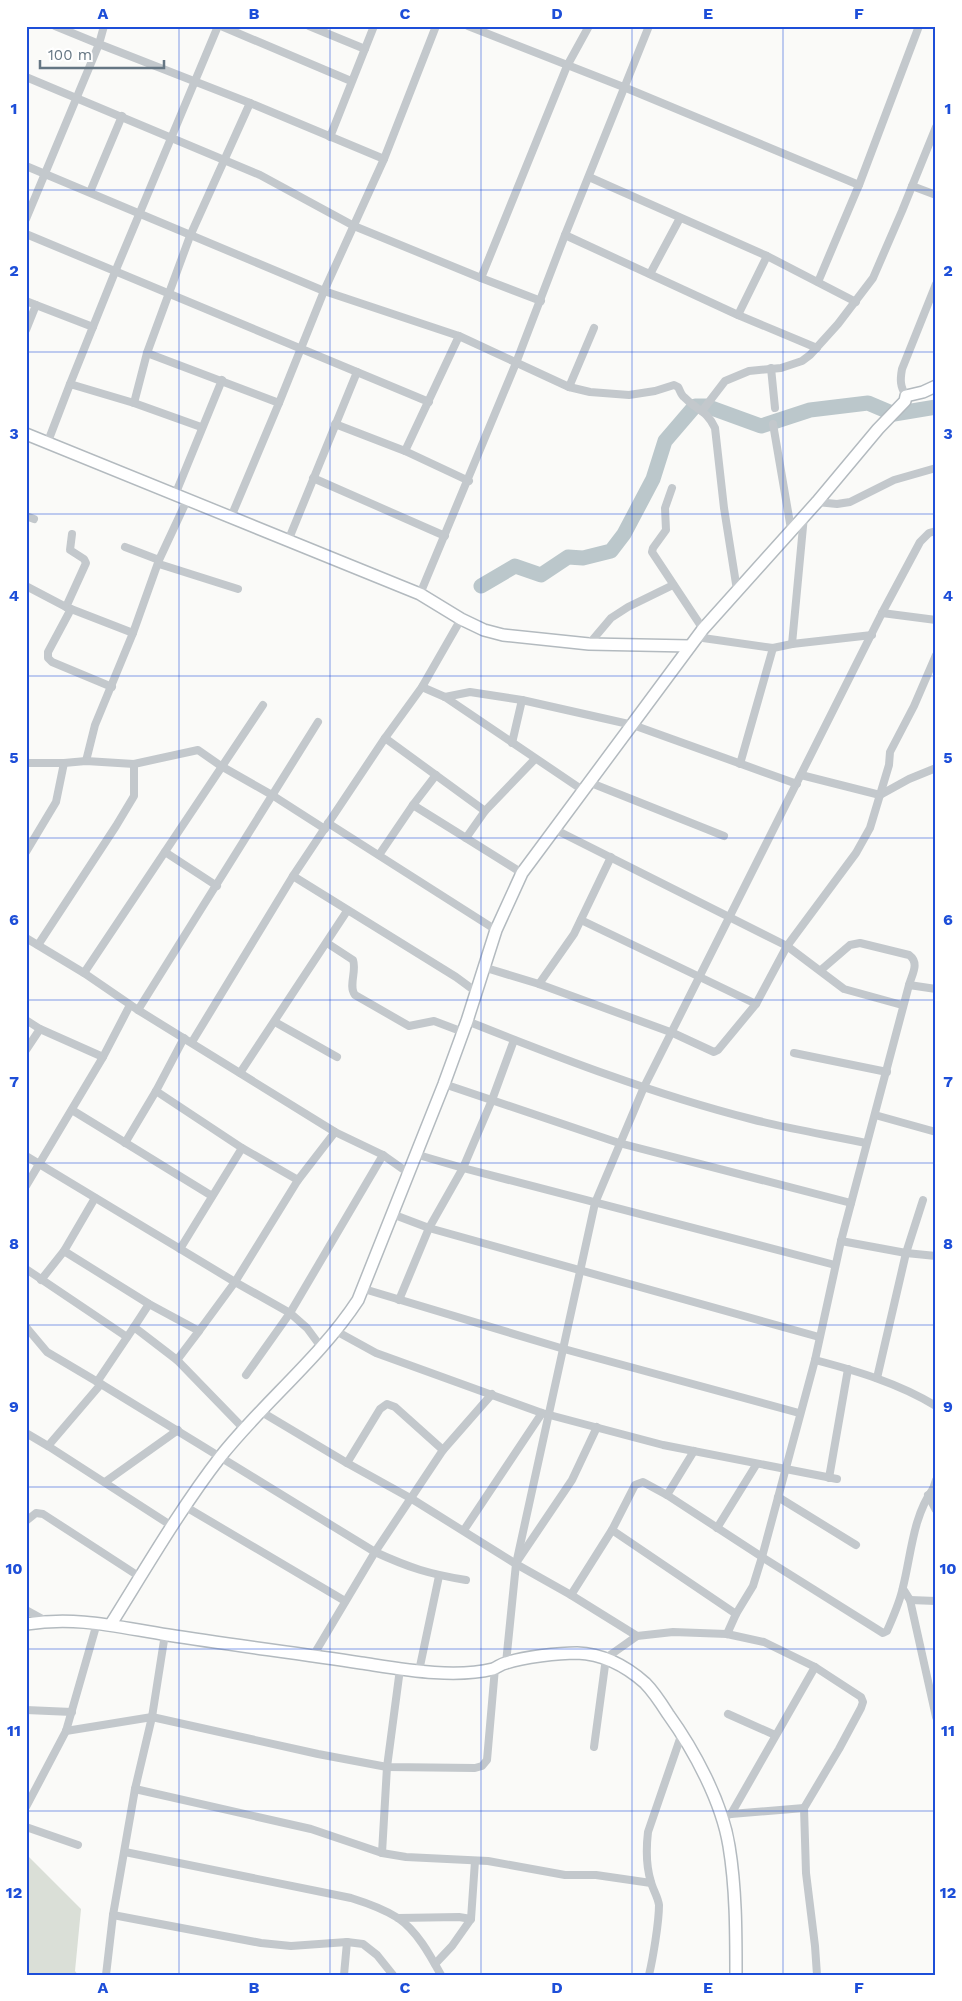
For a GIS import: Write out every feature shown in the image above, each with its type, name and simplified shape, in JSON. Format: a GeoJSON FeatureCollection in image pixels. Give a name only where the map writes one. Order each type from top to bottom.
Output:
{"type":"FeatureCollection","features":[{"type":"Feature","properties":{"kind":"street"},"geometry":{"type":"LineString","coordinates":[[55,26],[384,159]]}},
{"type":"Feature","properties":{"kind":"street"},"geometry":{"type":"LineString","coordinates":[[26,219],[78,98],[104,26]]}},
{"type":"Feature","properties":{"kind":"street"},"geometry":{"type":"LineString","coordinates":[[47,444],[115,272],[219,26],[351,81]]}},
{"type":"Feature","properties":{"kind":"street"},"geometry":{"type":"LineString","coordinates":[[309,26],[365,49]]}},
{"type":"Feature","properties":{"kind":"street"},"geometry":{"type":"LineString","coordinates":[[330,137],[374,26]]}},
{"type":"Feature","properties":{"kind":"street"},"geometry":{"type":"LineString","coordinates":[[231,517],[324,290],[384,159],[436,26]]}},
{"type":"Feature","properties":{"kind":"street"},"geometry":{"type":"LineString","coordinates":[[468,26],[626,88],[859,185]]}},
{"type":"Feature","properties":{"kind":"street"},"geometry":{"type":"LineString","coordinates":[[481,278],[567,66],[589,26]]}},
{"type":"Feature","properties":{"kind":"street"},"geometry":{"type":"LineString","coordinates":[[420,594],[469,481],[649,26]]}},
{"type":"Feature","properties":{"kind":"street"},"geometry":{"type":"LineString","coordinates":[[818,282],[859,185],[920,26]]}},
{"type":"Feature","properties":{"kind":"street"},"geometry":{"type":"LineString","coordinates":[[26,77],[260,175],[354,226],[481,278],[541,300]]}},
{"type":"Feature","properties":{"kind":"street"},"geometry":{"type":"LineString","coordinates":[[134,403],[147,352],[190,236],[226,161],[250,104]]}},
{"type":"Feature","properties":{"kind":"street"},"geometry":{"type":"LineString","coordinates":[[90,192],[122,116]]}},
{"type":"Feature","properties":{"kind":"street"},"geometry":{"type":"LineString","coordinates":[[702,411],[725,381],[749,371],[781,368],[802,361],[817,348],[856,302],[873,278],[936,127]]}},
{"type":"Feature","properties":{"kind":"street"},"geometry":{"type":"LineString","coordinates":[[26,166],[190,236],[324,290],[459,336],[569,386],[590,392],[629,395],[655,391],[674,385],[678,387],[682,396],[710,418],[715,428],[724,508],[737,590]]}},
{"type":"Feature","properties":{"kind":"street"},"geometry":{"type":"LineString","coordinates":[[589,178],[767,256],[856,302]]}},
{"type":"Feature","properties":{"kind":"street"},"geometry":{"type":"LineString","coordinates":[[912,186],[936,195]]}},
{"type":"Feature","properties":{"kind":"street"},"geometry":{"type":"LineString","coordinates":[[650,274],[680,218]]}},
{"type":"Feature","properties":{"kind":"street"},"geometry":{"type":"LineString","coordinates":[[26,234],[429,402]]}},
{"type":"Feature","properties":{"kind":"street"},"geometry":{"type":"LineString","coordinates":[[565,235],[738,315],[817,348]]}},
{"type":"Feature","properties":{"kind":"street"},"geometry":{"type":"LineString","coordinates":[[738,315],[767,256]]}},
{"type":"Feature","properties":{"kind":"street"},"geometry":{"type":"LineString","coordinates":[[905,398],[900,381],[902,369],[936,284]]}},
{"type":"Feature","properties":{"kind":"street"},"geometry":{"type":"LineString","coordinates":[[26,301],[93,327]]}},
{"type":"Feature","properties":{"kind":"street"},"geometry":{"type":"LineString","coordinates":[[26,330],[36,305]]}},
{"type":"Feature","properties":{"kind":"street"},"geometry":{"type":"LineString","coordinates":[[569,386],[594,328]]}},
{"type":"Feature","properties":{"kind":"street"},"geometry":{"type":"LineString","coordinates":[[405,451],[459,336]]}},
{"type":"Feature","properties":{"kind":"street"},"geometry":{"type":"LineString","coordinates":[[147,352],[279,403]]}},
{"type":"Feature","properties":{"kind":"street"},"geometry":{"type":"LineString","coordinates":[[771,368],[775,408]]}},
{"type":"Feature","properties":{"kind":"street"},"geometry":{"type":"LineString","coordinates":[[288,540],[357,372]]}},
{"type":"Feature","properties":{"kind":"street"},"geometry":{"type":"LineString","coordinates":[[175,495],[201,427],[222,380]]}},
{"type":"Feature","properties":{"kind":"street"},"geometry":{"type":"LineString","coordinates":[[70,384],[134,403],[201,427]]}},
{"type":"Feature","properties":{"kind":"street"},"geometry":{"type":"LineString","coordinates":[[111,1624],[172,1526],[221,1457],[260,1411],[336,1331],[364,1289],[407,1172],[444,1084],[496,930],[522,874],[554,829],[588,787],[696,637],[817,502],[905,398],[936,386]]}},
{"type":"Feature","properties":{"kind":"street"},"geometry":{"type":"LineString","coordinates":[[335,424],[405,451],[469,481]]}},
{"type":"Feature","properties":{"kind":"street"},"geometry":{"type":"LineString","coordinates":[[773,424],[791,529]]}},
{"type":"Feature","properties":{"kind":"street"},"geometry":{"type":"LineString","coordinates":[[26,434],[420,594],[461,619],[484,630],[503,635],[588,644],[696,637],[774,648],[792,644],[872,636]]}},
{"type":"Feature","properties":{"kind":"street"},"geometry":{"type":"LineString","coordinates":[[817,502],[837,504],[850,502],[894,480],[936,467]]}},
{"type":"Feature","properties":{"kind":"street"},"geometry":{"type":"LineString","coordinates":[[313,478],[445,536]]}},
{"type":"Feature","properties":{"kind":"street"},"geometry":{"type":"LineString","coordinates":[[672,488],[665,508],[666,530],[652,552],[673,585],[696,637]]}},
{"type":"Feature","properties":{"kind":"street"},"geometry":{"type":"LineString","coordinates":[[86,762],[95,725],[133,633],[159,562],[187,500]]}},
{"type":"Feature","properties":{"kind":"street"},"geometry":{"type":"LineString","coordinates":[[792,644],[804,515]]}},
{"type":"Feature","properties":{"kind":"street"},"geometry":{"type":"LineString","coordinates":[[506,1663],[516,1564],[546,1414],[564,1349],[595,1202],[644,1087],[673,1033],[882,613],[920,542],[929,533],[936,531]]}},
{"type":"Feature","properties":{"kind":"street"},"geometry":{"type":"LineString","coordinates":[[72,534],[70,550],[84,559],[86,563],[48,652],[48,658],[52,662],[112,686]]}},
{"type":"Feature","properties":{"kind":"street"},"geometry":{"type":"LineString","coordinates":[[125,546],[159,562],[238,589]]}},
{"type":"Feature","properties":{"kind":"street"},"geometry":{"type":"LineString","coordinates":[[588,644],[610,618],[673,585]]}},
{"type":"Feature","properties":{"kind":"street"},"geometry":{"type":"LineString","coordinates":[[26,586],[68,608],[133,633]]}},
{"type":"Feature","properties":{"kind":"street"},"geometry":{"type":"LineString","coordinates":[[882,613],[936,620]]}},
{"type":"Feature","properties":{"kind":"street"},"geometry":{"type":"LineString","coordinates":[[192,1042],[326,826],[422,687],[461,619]]}},
{"type":"Feature","properties":{"kind":"street"},"geometry":{"type":"LineString","coordinates":[[740,764],[774,648]]}},
{"type":"Feature","properties":{"kind":"street"},"geometry":{"type":"LineString","coordinates":[[484,967],[539,984],[673,1033],[714,1052],[718,1050],[756,1004],[787,946],[856,853],[870,828],[890,752],[933,668],[936,655]]}},
{"type":"Feature","properties":{"kind":"street"},"geometry":{"type":"LineString","coordinates":[[422,687],[445,697],[535,759],[588,787],[724,836]]}},
{"type":"Feature","properties":{"kind":"street"},"geometry":{"type":"LineString","coordinates":[[445,697],[470,692],[522,700],[633,724],[797,784]]}},
{"type":"Feature","properties":{"kind":"street"},"geometry":{"type":"LineString","coordinates":[[512,743],[522,700]]}},
{"type":"Feature","properties":{"kind":"street"},"geometry":{"type":"LineString","coordinates":[[84,973],[263,705]]}},
{"type":"Feature","properties":{"kind":"street"},"geometry":{"type":"LineString","coordinates":[[138,1010],[318,722]]}},
{"type":"Feature","properties":{"kind":"street"},"geometry":{"type":"LineString","coordinates":[[385,738],[485,811]]}},
{"type":"Feature","properties":{"kind":"street"},"geometry":{"type":"LineString","coordinates":[[26,763],[64,764],[86,762],[134,764],[198,750],[221,766],[379,855],[496,930]]}},
{"type":"Feature","properties":{"kind":"street"},"geometry":{"type":"LineString","coordinates":[[466,838],[485,811],[535,759]]}},
{"type":"Feature","properties":{"kind":"street"},"geometry":{"type":"LineString","coordinates":[[26,852],[56,802],[64,764]]}},
{"type":"Feature","properties":{"kind":"street"},"geometry":{"type":"LineString","coordinates":[[38,945],[134,796],[134,764]]}},
{"type":"Feature","properties":{"kind":"street"},"geometry":{"type":"LineString","coordinates":[[801,775],[880,795],[909,779],[936,768]]}},
{"type":"Feature","properties":{"kind":"street"},"geometry":{"type":"LineString","coordinates":[[379,855],[436,775]]}},
{"type":"Feature","properties":{"kind":"street"},"geometry":{"type":"LineString","coordinates":[[414,805],[522,874]]}},
{"type":"Feature","properties":{"kind":"street"},"geometry":{"type":"LineString","coordinates":[[554,829],[787,946],[822,970],[844,989],[902,1005]]}},
{"type":"Feature","properties":{"kind":"street"},"geometry":{"type":"LineString","coordinates":[[166,852],[216,886]]}},
{"type":"Feature","properties":{"kind":"street"},"geometry":{"type":"LineString","coordinates":[[539,984],[582,920],[611,857]]}},
{"type":"Feature","properties":{"kind":"street"},"geometry":{"type":"LineString","coordinates":[[294,876],[347,911],[456,977],[475,991]]}},
{"type":"Feature","properties":{"kind":"street"},"geometry":{"type":"LineString","coordinates":[[240,1073],[347,911]]}},
{"type":"Feature","properties":{"kind":"street"},"geometry":{"type":"LineString","coordinates":[[582,920],[756,1004]]}},
{"type":"Feature","properties":{"kind":"street"},"geometry":{"type":"LineString","coordinates":[[26,938],[335,1132],[383,1155],[407,1172]]}},
{"type":"Feature","properties":{"kind":"street"},"geometry":{"type":"LineString","coordinates":[[327,943],[354,960],[352,990],[355,995],[409,1026],[434,1021],[465,1026],[514,1040],[582,1067],[751,1119],[866,1144]]}},
{"type":"Feature","properties":{"kind":"street"},"geometry":{"type":"LineString","coordinates":[[728,1634],[736,1614],[753,1586],[762,1558],[814,1360],[841,1241],[887,1072],[902,1005],[916,964],[909,955],[860,943],[850,945],[822,970]]}},
{"type":"Feature","properties":{"kind":"street"},"geometry":{"type":"LineString","coordinates":[[909,985],[936,989]]}},
{"type":"Feature","properties":{"kind":"street"},"geometry":{"type":"LineString","coordinates":[[26,1186],[41,1164],[103,1057],[130,1005]]}},
{"type":"Feature","properties":{"kind":"street"},"geometry":{"type":"LineString","coordinates":[[26,1020],[103,1057]]}},
{"type":"Feature","properties":{"kind":"street"},"geometry":{"type":"LineString","coordinates":[[275,1022],[337,1057]]}},
{"type":"Feature","properties":{"kind":"street"},"geometry":{"type":"LineString","coordinates":[[26,1050],[40,1028]]}},
{"type":"Feature","properties":{"kind":"street"},"geometry":{"type":"LineString","coordinates":[[124,1143],[156,1091],[184,1038]]}},
{"type":"Feature","properties":{"kind":"street"},"geometry":{"type":"LineString","coordinates":[[399,1300],[429,1228],[464,1168],[514,1040]]}},
{"type":"Feature","properties":{"kind":"street"},"geometry":{"type":"LineString","coordinates":[[794,1053],[887,1072]]}},
{"type":"Feature","properties":{"kind":"street"},"geometry":{"type":"LineString","coordinates":[[444,1084],[619,1143],[851,1203]]}},
{"type":"Feature","properties":{"kind":"street"},"geometry":{"type":"LineString","coordinates":[[156,1091],[242,1148],[298,1180]]}},
{"type":"Feature","properties":{"kind":"street"},"geometry":{"type":"LineString","coordinates":[[72,1110],[212,1196]]}},
{"type":"Feature","properties":{"kind":"street"},"geometry":{"type":"LineString","coordinates":[[875,1115],[936,1132]]}},
{"type":"Feature","properties":{"kind":"street"},"geometry":{"type":"LineString","coordinates":[[177,1360],[234,1282],[298,1180],[335,1132]]}},
{"type":"Feature","properties":{"kind":"street"},"geometry":{"type":"LineString","coordinates":[[180,1249],[242,1148]]}},
{"type":"Feature","properties":{"kind":"street"},"geometry":{"type":"LineString","coordinates":[[415,1154],[835,1265]]}},
{"type":"Feature","properties":{"kind":"street"},"geometry":{"type":"LineString","coordinates":[[246,1374],[290,1312],[383,1155]]}},
{"type":"Feature","properties":{"kind":"street"},"geometry":{"type":"LineString","coordinates":[[26,1156],[234,1282],[290,1312],[307,1328],[321,1347]]}},
{"type":"Feature","properties":{"kind":"street"},"geometry":{"type":"LineString","coordinates":[[41,1280],[64,1251],[95,1198]]}},
{"type":"Feature","properties":{"kind":"street"},"geometry":{"type":"LineString","coordinates":[[877,1378],[906,1253],[923,1200]]}},
{"type":"Feature","properties":{"kind":"street"},"geometry":{"type":"LineString","coordinates":[[392,1214],[429,1228],[819,1337]]}},
{"type":"Feature","properties":{"kind":"street"},"geometry":{"type":"LineString","coordinates":[[841,1241],[906,1253],[936,1256]]}},
{"type":"Feature","properties":{"kind":"street"},"geometry":{"type":"LineString","coordinates":[[64,1251],[149,1304],[199,1331]]}},
{"type":"Feature","properties":{"kind":"street"},"geometry":{"type":"LineString","coordinates":[[26,1270],[127,1337]]}},
{"type":"Feature","properties":{"kind":"street"},"geometry":{"type":"LineString","coordinates":[[364,1289],[564,1349],[799,1413]]}},
{"type":"Feature","properties":{"kind":"street"},"geometry":{"type":"LineString","coordinates":[[48,1446],[99,1383],[149,1304]]}},
{"type":"Feature","properties":{"kind":"street"},"geometry":{"type":"LineString","coordinates":[[26,1327],[47,1352],[376,1552],[408,1567],[438,1576],[466,1580]]}},
{"type":"Feature","properties":{"kind":"street"},"geometry":{"type":"LineString","coordinates":[[134,1327],[177,1360],[244,1429]]}},
{"type":"Feature","properties":{"kind":"street"},"geometry":{"type":"LineString","coordinates":[[336,1331],[376,1353],[546,1414],[694,1451],[833,1479],[848,1369]]}},
{"type":"Feature","properties":{"kind":"street"},"geometry":{"type":"LineString","coordinates":[[814,1360],[877,1378],[936,1406]]}},
{"type":"Feature","properties":{"kind":"street"},"geometry":{"type":"LineString","coordinates":[[313,1656],[345,1601],[443,1450],[492,1394]]}},
{"type":"Feature","properties":{"kind":"street"},"geometry":{"type":"LineString","coordinates":[[347,1463],[380,1409],[387,1404],[395,1407],[443,1450]]}},
{"type":"Feature","properties":{"kind":"street"},"geometry":{"type":"LineString","coordinates":[[260,1411],[464,1530],[516,1564],[637,1636]]}},
{"type":"Feature","properties":{"kind":"street"},"geometry":{"type":"LineString","coordinates":[[464,1530],[546,1414]]}},
{"type":"Feature","properties":{"kind":"street"},"geometry":{"type":"LineString","coordinates":[[516,1564],[572,1480],[597,1427]]}},
{"type":"Feature","properties":{"kind":"street"},"geometry":{"type":"LineString","coordinates":[[105,1482],[178,1430]]}},
{"type":"Feature","properties":{"kind":"street"},"geometry":{"type":"LineString","coordinates":[[26,1432],[172,1526]]}},
{"type":"Feature","properties":{"kind":"street"},"geometry":{"type":"LineString","coordinates":[[667,1495],[694,1451]]}},
{"type":"Feature","properties":{"kind":"street"},"geometry":{"type":"LineString","coordinates":[[717,1528],[756,1465]]}},
{"type":"Feature","properties":{"kind":"street"},"geometry":{"type":"LineString","coordinates":[[571,1595],[612,1530],[635,1485],[638,1482],[643,1482],[667,1495],[762,1558],[883,1633],[887,1631],[903,1589],[916,1528],[936,1480]]}},
{"type":"Feature","properties":{"kind":"street"},"geometry":{"type":"LineString","coordinates":[[932,1491],[936,1510]]}},
{"type":"Feature","properties":{"kind":"street"},"geometry":{"type":"LineString","coordinates":[[778,1497],[856,1544]]}},
{"type":"Feature","properties":{"kind":"street"},"geometry":{"type":"LineString","coordinates":[[186,1508],[345,1601]]}},
{"type":"Feature","properties":{"kind":"street"},"geometry":{"type":"LineString","coordinates":[[26,1521],[36,1513],[43,1514],[140,1578]]}},
{"type":"Feature","properties":{"kind":"street"},"geometry":{"type":"LineString","coordinates":[[612,1530],[736,1614]]}},
{"type":"Feature","properties":{"kind":"street"},"geometry":{"type":"LineString","coordinates":[[419,1671],[438,1576]]}},
{"type":"Feature","properties":{"kind":"street"},"geometry":{"type":"LineString","coordinates":[[903,1589],[910,1600],[936,1717]]}},
{"type":"Feature","properties":{"kind":"street"},"geometry":{"type":"LineString","coordinates":[[910,1600],[936,1601]]}},
{"type":"Feature","properties":{"kind":"street"},"geometry":{"type":"LineString","coordinates":[[26,1610],[47,1621]]}},
{"type":"Feature","properties":{"kind":"street"},"geometry":{"type":"LineString","coordinates":[[26,1624],[47,1621],[111,1624],[165,1634],[419,1671],[458,1672],[495,1668],[506,1663],[568,1653],[606,1658],[624,1668],[645,1684],[682,1733],[727,1815],[736,1932],[736,1975]]}},
{"type":"Feature","properties":{"kind":"street"},"geometry":{"type":"LineString","coordinates":[[26,1807],[66,1731],[97,1623]]}},
{"type":"Feature","properties":{"kind":"street"},"geometry":{"type":"LineString","coordinates":[[594,1747],[606,1658],[637,1636],[673,1632],[728,1634],[764,1642],[815,1668],[861,1697],[863,1702],[839,1749],[804,1808],[806,1873],[817,1975]]}},
{"type":"Feature","properties":{"kind":"street"},"geometry":{"type":"LineString","coordinates":[[106,1975],[113,1915],[135,1789],[152,1717],[165,1634]]}},
{"type":"Feature","properties":{"kind":"street"},"geometry":{"type":"LineString","coordinates":[[66,1731],[152,1717],[318,1754],[387,1767],[475,1768],[482,1766],[487,1760],[495,1668]]}},
{"type":"Feature","properties":{"kind":"street"},"geometry":{"type":"LineString","coordinates":[[727,1815],[815,1668]]}},
{"type":"Feature","properties":{"kind":"street"},"geometry":{"type":"LineString","coordinates":[[382,1853],[387,1767],[400,1669]]}},
{"type":"Feature","properties":{"kind":"street"},"geometry":{"type":"LineString","coordinates":[[26,1710],[72,1712]]}},
{"type":"Feature","properties":{"kind":"street"},"geometry":{"type":"LineString","coordinates":[[728,1714],[775,1735]]}},
{"type":"Feature","properties":{"kind":"street"},"geometry":{"type":"LineString","coordinates":[[649,1975],[659,1904],[651,1883],[647,1862],[648,1832],[682,1733]]}},
{"type":"Feature","properties":{"kind":"street"},"geometry":{"type":"LineString","coordinates":[[135,1789],[311,1829],[382,1853],[406,1857],[488,1861],[564,1875],[596,1875],[651,1883]]}},
{"type":"Feature","properties":{"kind":"street"},"geometry":{"type":"LineString","coordinates":[[727,1815],[804,1808]]}},
{"type":"Feature","properties":{"kind":"street"},"geometry":{"type":"LineString","coordinates":[[26,1827],[78,1845]]}},
{"type":"Feature","properties":{"kind":"street"},"geometry":{"type":"LineString","coordinates":[[125,1852],[351,1898],[369,1904],[398,1918],[411,1929],[441,1975]]}},
{"type":"Feature","properties":{"kind":"street"},"geometry":{"type":"LineString","coordinates":[[435,1964],[452,1946],[471,1919],[475,1861]]}},
{"type":"Feature","properties":{"kind":"street"},"geometry":{"type":"LineString","coordinates":[[113,1915],[261,1944],[291,1946],[347,1942],[363,1944],[377,1955],[394,1975]]}},
{"type":"Feature","properties":{"kind":"street"},"geometry":{"type":"LineString","coordinates":[[398,1918],[459,1917],[471,1919]]}},
{"type":"Feature","properties":{"kind":"street"},"geometry":{"type":"LineString","coordinates":[[344,1975],[347,1942]]}},
{"type":"Feature","properties":{"kind":"shaded area"},"geometry":{"type":"Polygon","coordinates":[[[26,1854],[81,1909],[75,1971],[78,1975],[26,1975],[26,1854]]]}},
{"type":"Feature","properties":{"kind":"waterway"},"geometry":{"type":"LineString","coordinates":[[481,586],[515,566],[541,575],[568,557],[583,558],[611,551],[624,534],[653,479],[665,441],[695,406],[706,406],[761,426],[810,410],[868,403],[894,414],[936,407]]}}]}
